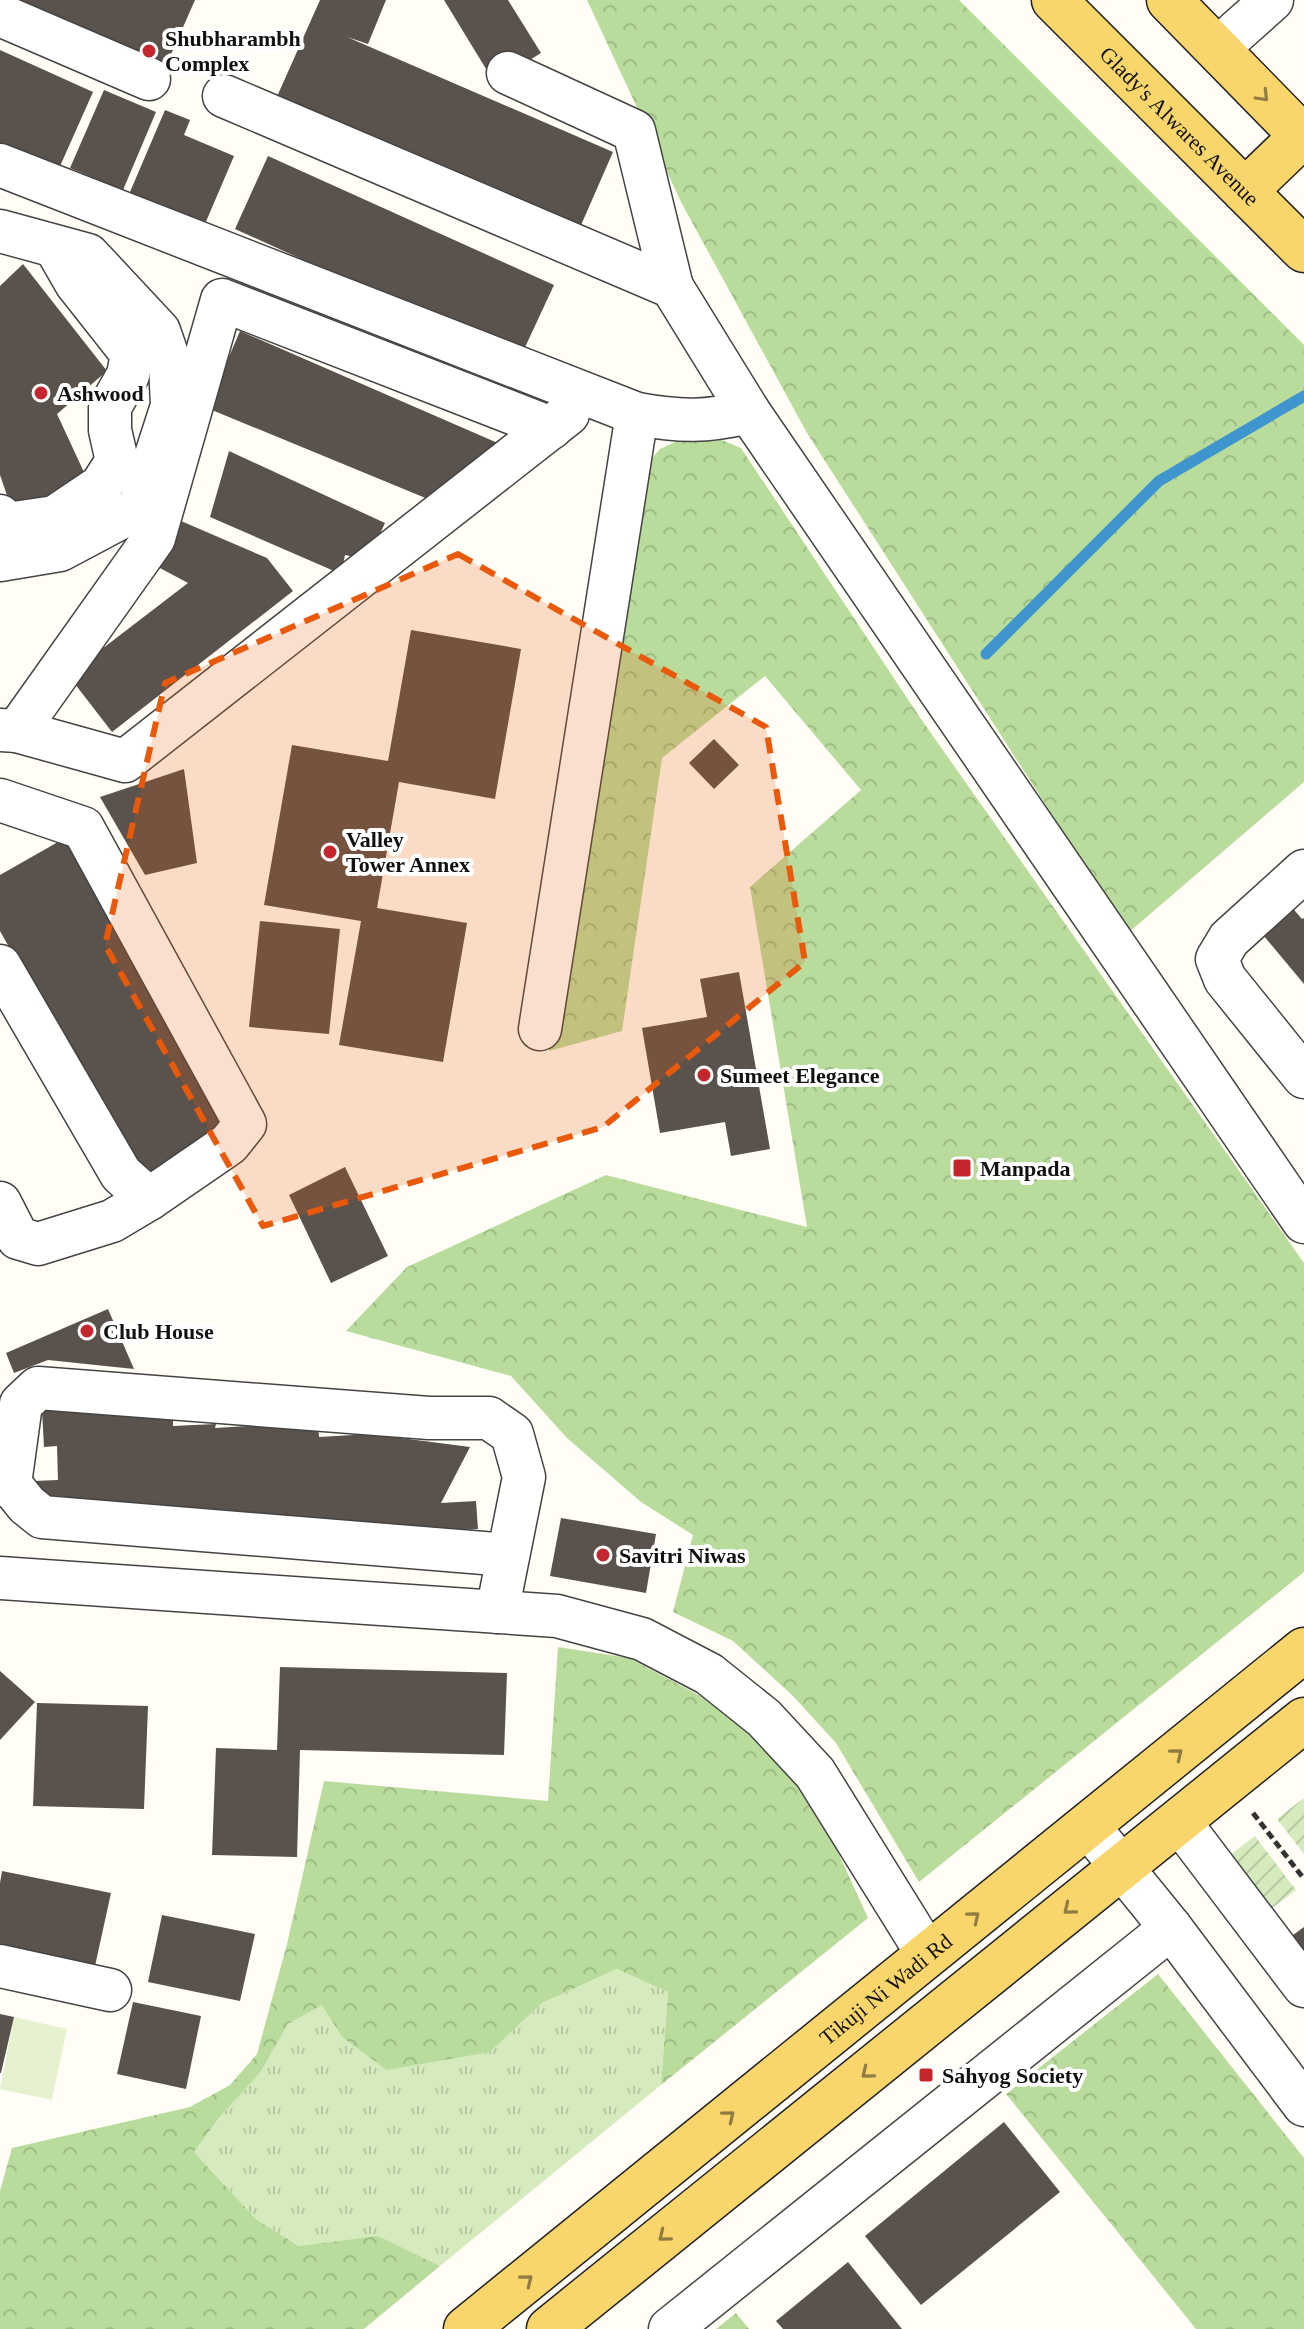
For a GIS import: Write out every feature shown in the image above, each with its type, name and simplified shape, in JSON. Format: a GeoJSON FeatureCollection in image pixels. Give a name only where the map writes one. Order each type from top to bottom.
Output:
{"type":"FeatureCollection","features":[{"type":"Feature","properties":{"kind":"main road","name":"Glady's Alwares Avenue"},"geometry":{"type":"LineString","coordinates":[[1054,0],[1304,250]]}},
{"type":"Feature","properties":{"kind":"main road"},"geometry":{"type":"LineString","coordinates":[[1169,0],[1303,137],[1245,191]]}},
{"type":"Feature","properties":{"kind":"main road","name":"Tikuji Ni Wadi Rd"},"geometry":{"type":"LineString","coordinates":[[466,2329],[1304,1650]]}},
{"type":"Feature","properties":{"kind":"main road"},"geometry":{"type":"LineString","coordinates":[[549,2329],[1304,1720]]}},
{"type":"Feature","properties":{"kind":"street"},"geometry":{"type":"LineString","coordinates":[[1217,49],[1272,0]]}},
{"type":"Feature","properties":{"kind":"street"},"geometry":{"type":"LineString","coordinates":[[1292,0],[1304,15]]}},
{"type":"Feature","properties":{"kind":"street"},"geometry":{"type":"LineString","coordinates":[[0,15],[149,79]]}},
{"type":"Feature","properties":{"kind":"street"},"geometry":{"type":"LineString","coordinates":[[508,73],[634,131],[672,287],[749,412],[1304,1222]]}},
{"type":"Feature","properties":{"kind":"street"},"geometry":{"type":"LineString","coordinates":[[224,96],[672,287]]}},
{"type":"Feature","properties":{"kind":"street"},"geometry":{"type":"LineString","coordinates":[[0,165],[637,414],[674,421],[712,421],[749,412]]}},
{"type":"Feature","properties":{"kind":"street"},"geometry":{"type":"LineString","coordinates":[[0,231],[88,255],[159,331],[170,363],[172,406],[139,508],[60,550],[0,560]]}},
{"type":"Feature","properties":{"kind":"street"},"geometry":{"type":"LineString","coordinates":[[0,516],[7,524],[55,517],[101,486],[117,461],[110,430],[110,407],[128,375],[132,354],[76,283],[54,245]]}},
{"type":"Feature","properties":{"kind":"street"},"geometry":{"type":"LineString","coordinates":[[551,428],[222,300],[154,538],[8,731],[125,761],[551,428],[590,396]]}},
{"type":"Feature","properties":{"kind":"street"},"geometry":{"type":"LineString","coordinates":[[540,1029],[637,414]]}},
{"type":"Feature","properties":{"kind":"street"},"geometry":{"type":"LineString","coordinates":[[0,800],[83,828],[245,1124],[229,1144],[112,1221],[38,1244],[6,1228]]}},
{"type":"Feature","properties":{"kind":"street"},"geometry":{"type":"LineString","coordinates":[[1304,871],[1229,939],[1217,959],[1225,979],[1304,1077]]}},
{"type":"Feature","properties":{"kind":"street"},"geometry":{"type":"LineString","coordinates":[[0,966],[121,1174],[149,1199]]}},
{"type":"Feature","properties":{"kind":"street"},"geometry":{"type":"LineString","coordinates":[[497,1612],[524,1477],[512,1434],[489,1418],[429,1418],[38,1388],[21,1404],[5,1484],[42,1517],[508,1555]]}},
{"type":"Feature","properties":{"kind":"street"},"geometry":{"type":"LineString","coordinates":[[0,1578],[557,1616],[642,1639],[709,1674],[764,1718],[815,1773],[928,1955]]}},
{"type":"Feature","properties":{"kind":"street"},"geometry":{"type":"LineString","coordinates":[[1179,1821],[1304,1986]]}},
{"type":"Feature","properties":{"kind":"street"},"geometry":{"type":"LineString","coordinates":[[1088,1826],[1171,1928],[1304,2105]]}},
{"type":"Feature","properties":{"kind":"street"},"geometry":{"type":"LineString","coordinates":[[670,2329],[1171,1928]]}},
{"type":"Feature","properties":{"kind":"street"},"geometry":{"type":"LineString","coordinates":[[0,1966],[110,1990]]}},
{"type":"Feature","properties":{"kind":"path"},"geometry":{"type":"LineString","coordinates":[[1229,1781],[1304,1879]]}},
{"type":"Feature","properties":{"kind":"highlighted area"},"geometry":{"type":"Polygon","coordinates":[[[458,554],[766,727],[805,962],[603,1127],[263,1226],[105,945],[165,683],[458,554]]]}},
{"type":"Feature","properties":{"kind":"green space"},"geometry":{"type":"Polygon","coordinates":[[[587,0],[959,0],[1304,345],[1304,782],[1128,933],[807,433],[681,202],[587,0]]]}},
{"type":"Feature","properties":{"kind":"green space"},"geometry":{"type":"Polygon","coordinates":[[[686,437],[715,437],[741,448],[921,719],[1304,1263],[1304,1572],[919,1882],[836,1743],[793,1696],[733,1641],[673,1612],[693,1535],[641,1502],[567,1438],[511,1376],[346,1331],[407,1267],[606,1175],[807,1227],[750,887],[861,790],[765,676],[662,758],[622,1031],[549,1051],[641,471],[660,449],[686,437]]]}},
{"type":"Feature","properties":{"kind":"green space"},"geometry":{"type":"Polygon","coordinates":[[[558,1647],[629,1658],[710,1701],[780,1760],[832,1839],[868,1918],[661,2085],[668,1992],[617,1969],[542,2003],[490,2052],[387,2070],[342,2037],[322,2005],[288,2024],[260,2073],[219,2118],[194,2152],[257,2220],[299,2246],[378,2236],[440,2266],[364,2329],[0,2329],[0,2191],[12,2148],[190,2107],[230,2085],[257,2054],[287,1944],[324,1781],[548,1801],[558,1647]]]}},
{"type":"Feature","properties":{"kind":"green space"},"geometry":{"type":"Polygon","coordinates":[[[1304,1798],[1304,1854],[1277,1819],[1304,1798]]]}},
{"type":"Feature","properties":{"kind":"green space"},"geometry":{"type":"Polygon","coordinates":[[[1255,1836],[1296,1890],[1255,1921],[1214,1867],[1255,1836]]]}},
{"type":"Feature","properties":{"kind":"green space"},"geometry":{"type":"Polygon","coordinates":[[[617,1969],[668,1992],[661,2085],[440,2266],[378,2237],[299,2246],[257,2220],[194,2152],[219,2118],[260,2073],[288,2024],[322,2004],[342,2037],[490,2052],[542,2003],[617,1969]]]}},
{"type":"Feature","properties":{"kind":"green space"},"geometry":{"type":"Polygon","coordinates":[[[1158,1974],[1304,2158],[1304,2329],[1196,2329],[1006,2094],[1158,1974]]]}},
{"type":"Feature","properties":{"kind":"green space"},"geometry":{"type":"Polygon","coordinates":[[[14,2017],[67,2029],[52,2100],[0,2089],[14,2017]]]}},
{"type":"Feature","properties":{"kind":"green space"},"geometry":{"type":"Polygon","coordinates":[[[736,2313],[749,2329],[716,2329],[736,2313]]]}},
{"type":"Feature","properties":{"kind":"building","name":"Shubharambh Complex"},"geometry":{"type":"Polygon","coordinates":[[[7,0],[195,0],[165,68],[7,0]]]}},
{"type":"Feature","properties":{"kind":"building"},"geometry":{"type":"Polygon","coordinates":[[[320,0],[386,0],[368,44],[347,37],[613,152],[578,232],[275,101],[320,0]]]}},
{"type":"Feature","properties":{"kind":"building"},"geometry":{"type":"Polygon","coordinates":[[[444,0],[508,0],[541,53],[494,82],[444,0]]]}},
{"type":"Feature","properties":{"kind":"building"},"geometry":{"type":"Polygon","coordinates":[[[0,50],[93,92],[57,173],[0,149],[0,50]]]}},
{"type":"Feature","properties":{"kind":"building"},"geometry":{"type":"Polygon","coordinates":[[[104,90],[156,112],[123,190],[70,168],[104,90]]]}},
{"type":"Feature","properties":{"kind":"building"},"geometry":{"type":"Polygon","coordinates":[[[165,110],[190,120],[184,135],[234,156],[202,231],[127,199],[165,110]]]}},
{"type":"Feature","properties":{"kind":"building"},"geometry":{"type":"Polygon","coordinates":[[[268,156],[554,285],[520,358],[235,229],[268,156]]]}},
{"type":"Feature","properties":{"kind":"building","name":"Ashwood"},"geometry":{"type":"Polygon","coordinates":[[[23,264],[107,371],[57,414],[89,483],[11,507],[0,475],[0,286],[23,264]]]}},
{"type":"Feature","properties":{"kind":"building"},"geometry":{"type":"Polygon","coordinates":[[[240,331],[500,444],[485,468],[462,470],[440,504],[207,408],[240,331]]]}},
{"type":"Feature","properties":{"kind":"building"},"geometry":{"type":"Polygon","coordinates":[[[229,451],[385,523],[368,560],[345,555],[341,574],[210,517],[229,451]]]}},
{"type":"Feature","properties":{"kind":"building"},"geometry":{"type":"Polygon","coordinates":[[[167,515],[267,558],[293,591],[112,732],[68,675],[188,583],[158,567],[167,515]]]}},
{"type":"Feature","properties":{"kind":"building","name":"Valley Tower Annex"},"geometry":{"type":"Polygon","coordinates":[[[411,630],[521,649],[495,799],[399,782],[377,908],[467,923],[443,1062],[339,1045],[361,921],[264,905],[292,745],[388,761],[411,630]]]}},
{"type":"Feature","properties":{"kind":"building"},"geometry":{"type":"Polygon","coordinates":[[[714,739],[739,765],[714,789],[689,763],[714,739]]]}},
{"type":"Feature","properties":{"kind":"building"},"geometry":{"type":"Polygon","coordinates":[[[184,769],[197,863],[145,875],[100,797],[184,769]]]}},
{"type":"Feature","properties":{"kind":"building"},"geometry":{"type":"Polygon","coordinates":[[[65,838],[228,1130],[139,1180],[0,931],[0,875],[65,838]]]}},
{"type":"Feature","properties":{"kind":"building"},"geometry":{"type":"Polygon","coordinates":[[[1288,903],[1304,918],[1304,984],[1258,929],[1288,903]]]}},
{"type":"Feature","properties":{"kind":"building"},"geometry":{"type":"Polygon","coordinates":[[[260,921],[340,929],[329,1034],[249,1027],[260,921]]]}},
{"type":"Feature","properties":{"kind":"building","name":"Sumeet Elegance"},"geometry":{"type":"Polygon","coordinates":[[[739,972],[770,1149],[731,1156],[725,1122],[660,1133],[642,1028],[707,1017],[700,979],[739,972]]]}},
{"type":"Feature","properties":{"kind":"building"},"geometry":{"type":"Polygon","coordinates":[[[345,1167],[388,1256],[331,1283],[289,1195],[345,1167]]]}},
{"type":"Feature","properties":{"kind":"building","name":"Club House"},"geometry":{"type":"Polygon","coordinates":[[[108,1309],[134,1369],[48,1360],[14,1373],[6,1353],[108,1309]]]}},
{"type":"Feature","properties":{"kind":"building"},"geometry":{"type":"Polygon","coordinates":[[[173,1404],[173,1426],[216,1424],[215,1428],[318,1422],[319,1437],[370,1434],[470,1447],[441,1503],[476,1501],[478,1529],[447,1531],[37,1502],[34,1481],[58,1480],[57,1446],[44,1447],[42,1411],[173,1404]]]}},
{"type":"Feature","properties":{"kind":"building","name":"Savitri Niwas"},"geometry":{"type":"Polygon","coordinates":[[[561,1518],[656,1534],[646,1593],[550,1576],[561,1518]]]}},
{"type":"Feature","properties":{"kind":"building"},"geometry":{"type":"Polygon","coordinates":[[[280,1667],[507,1673],[504,1755],[300,1750],[297,1857],[212,1855],[216,1748],[277,1750],[280,1667]]]}},
{"type":"Feature","properties":{"kind":"building"},"geometry":{"type":"Polygon","coordinates":[[[0,1671],[35,1702],[0,1740],[0,1671]]]}},
{"type":"Feature","properties":{"kind":"building"},"geometry":{"type":"Polygon","coordinates":[[[37,1703],[148,1706],[144,1809],[33,1806],[37,1703]]]}},
{"type":"Feature","properties":{"kind":"building"},"geometry":{"type":"Polygon","coordinates":[[[2,1871],[111,1893],[95,1966],[0,1946],[2,1871]]]}},
{"type":"Feature","properties":{"kind":"building"},"geometry":{"type":"Polygon","coordinates":[[[162,1915],[255,1934],[240,2001],[148,1982],[162,1915]]]}},
{"type":"Feature","properties":{"kind":"building"},"geometry":{"type":"Polygon","coordinates":[[[1304,1927],[1304,1957],[1289,1938],[1304,1927]]]}},
{"type":"Feature","properties":{"kind":"building"},"geometry":{"type":"Polygon","coordinates":[[[133,2002],[201,2016],[186,2089],[117,2074],[133,2002]]]}},
{"type":"Feature","properties":{"kind":"building"},"geometry":{"type":"Polygon","coordinates":[[[0,2014],[14,2017],[1,2073],[0,2073],[0,2014]]]}},
{"type":"Feature","properties":{"kind":"building"},"geometry":{"type":"Polygon","coordinates":[[[1004,2122],[1060,2192],[921,2305],[865,2236],[1004,2122]]]}},
{"type":"Feature","properties":{"kind":"building"},"geometry":{"type":"Polygon","coordinates":[[[848,2262],[902,2329],[783,2329],[776,2321],[848,2262]]]}},
{"type":"Feature","properties":{"kind":"waterway"},"geometry":{"type":"LineString","coordinates":[[986,654],[1159,481],[1304,396]]}},
{"type":"Feature","properties":{"kind":"place","name":"Shubharambh Complex"},"geometry":{"type":"Point","coordinates":[149,51]}},
{"type":"Feature","properties":{"kind":"place","name":"Ashwood"},"geometry":{"type":"Point","coordinates":[41,393]}},
{"type":"Feature","properties":{"kind":"place","name":"Valley Tower Annex"},"geometry":{"type":"Point","coordinates":[330,852]}},
{"type":"Feature","properties":{"kind":"place","name":"Sumeet Elegance"},"geometry":{"type":"Point","coordinates":[704,1075]}},
{"type":"Feature","properties":{"kind":"place","name":"Manpada"},"geometry":{"type":"Point","coordinates":[962,1168]}},
{"type":"Feature","properties":{"kind":"place","name":"Club House"},"geometry":{"type":"Point","coordinates":[87,1331]}},
{"type":"Feature","properties":{"kind":"place","name":"Savitri Niwas"},"geometry":{"type":"Point","coordinates":[603,1555]}},
{"type":"Feature","properties":{"kind":"place","name":"Sahyog Society"},"geometry":{"type":"Point","coordinates":[926,2075]}}]}
